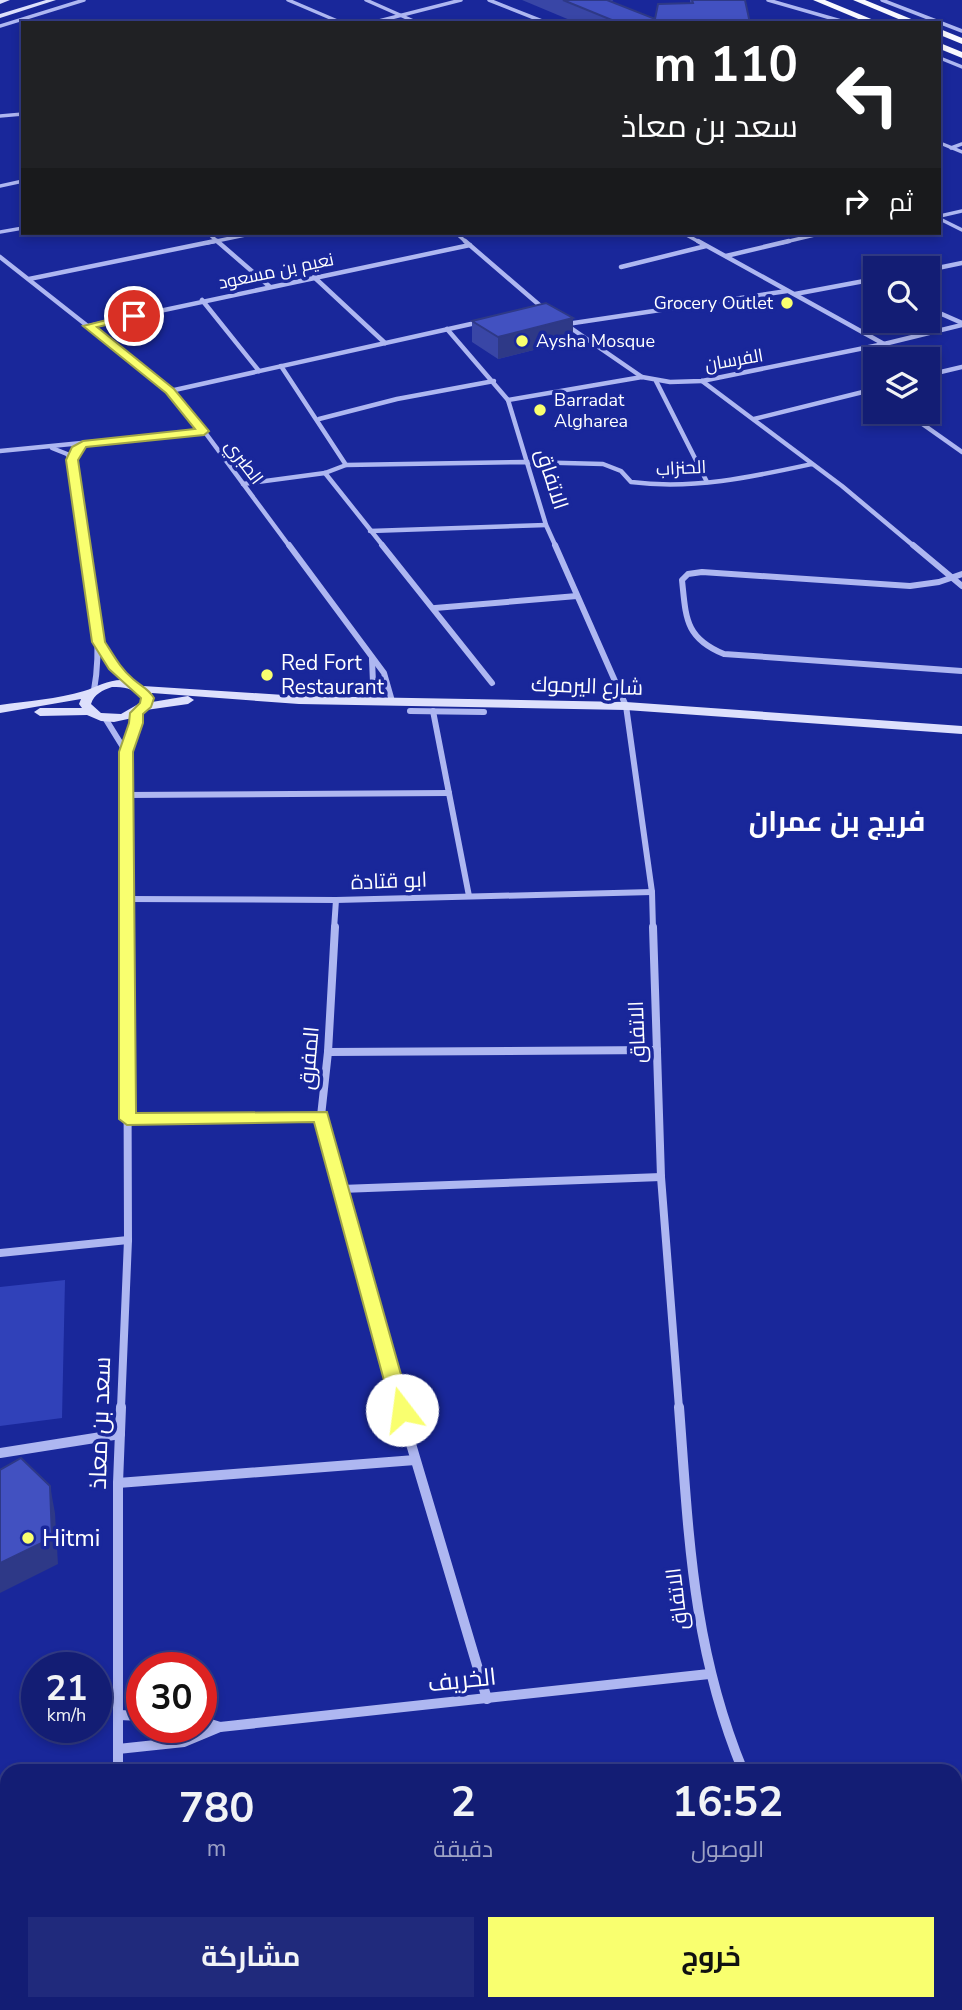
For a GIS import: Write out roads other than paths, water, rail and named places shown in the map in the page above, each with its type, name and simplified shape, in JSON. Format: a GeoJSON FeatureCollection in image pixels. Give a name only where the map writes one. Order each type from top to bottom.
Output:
{"type":"FeatureCollection","features":[{"type":"Feature","properties":{"kind":"main road"},"geometry":{"type":"LineString","coordinates":[[817,0],[872,21]]}},
{"type":"Feature","properties":{"kind":"main road"},"geometry":{"type":"LineString","coordinates":[[857,0],[912,21]]}},
{"type":"Feature","properties":{"kind":"main road"},"geometry":{"type":"LineString","coordinates":[[941,32],[962,41]]}},
{"type":"Feature","properties":{"kind":"main road"},"geometry":{"type":"LineString","coordinates":[[941,46],[962,55]]}},
{"type":"Feature","properties":{"kind":"main road"},"geometry":{"type":"LineString","coordinates":[[941,53],[958,65]]}},
{"type":"Feature","properties":{"kind":"street"},"geometry":{"type":"LineString","coordinates":[[0,2],[7,0]]}},
{"type":"Feature","properties":{"kind":"street"},"geometry":{"type":"LineString","coordinates":[[0,16],[53,0]]}},
{"type":"Feature","properties":{"kind":"street"},"geometry":{"type":"LineString","coordinates":[[0,26],[84,0]]}},
{"type":"Feature","properties":{"kind":"street"},"geometry":{"type":"LineString","coordinates":[[288,0],[337,21]]}},
{"type":"Feature","properties":{"kind":"street"},"geometry":{"type":"LineString","coordinates":[[366,0],[414,21]]}},
{"type":"Feature","properties":{"kind":"street"},"geometry":{"type":"LineString","coordinates":[[378,21],[461,0]]}},
{"type":"Feature","properties":{"kind":"street"},"geometry":{"type":"LineString","coordinates":[[489,0],[542,21]]}},
{"type":"Feature","properties":{"kind":"street"},"geometry":{"type":"LineString","coordinates":[[768,0],[842,21]]}},
{"type":"Feature","properties":{"kind":"street"},"geometry":{"type":"LineString","coordinates":[[882,0],[936,21]]}},
{"type":"Feature","properties":{"kind":"street"},"geometry":{"type":"LineString","coordinates":[[826,16],[832,21]]}},
{"type":"Feature","properties":{"kind":"street"},"geometry":{"type":"LineString","coordinates":[[941,23],[962,31]]}},
{"type":"Feature","properties":{"kind":"street"},"geometry":{"type":"LineString","coordinates":[[941,58],[958,65]]}},
{"type":"Feature","properties":{"kind":"street"},"geometry":{"type":"LineString","coordinates":[[0,116],[21,114]]}},
{"type":"Feature","properties":{"kind":"street"},"geometry":{"type":"LineString","coordinates":[[941,144],[962,152]]}},
{"type":"Feature","properties":{"kind":"street"},"geometry":{"type":"LineString","coordinates":[[951,148],[962,144]]}},
{"type":"Feature","properties":{"kind":"street"},"geometry":{"type":"LineString","coordinates":[[0,186],[21,181]]}},
{"type":"Feature","properties":{"kind":"street"},"geometry":{"type":"LineString","coordinates":[[941,218],[962,211]]}},
{"type":"Feature","properties":{"kind":"street"},"geometry":{"type":"LineString","coordinates":[[941,219],[962,230]]}},
{"type":"Feature","properties":{"kind":"street"},"geometry":{"type":"LineString","coordinates":[[0,232],[21,228]]}},
{"type":"Feature","properties":{"kind":"street"},"geometry":{"type":"LineString","coordinates":[[210,235],[269,286]]}},
{"type":"Feature","properties":{"kind":"street"},"geometry":{"type":"LineString","coordinates":[[29,279],[245,235]]}},
{"type":"Feature","properties":{"kind":"street"},"geometry":{"type":"LineString","coordinates":[[458,235],[550,313]]}},
{"type":"Feature","properties":{"kind":"street"},"geometry":{"type":"LineString","coordinates":[[687,235],[884,344]]}},
{"type":"Feature","properties":{"kind":"street"},"geometry":{"type":"LineString","coordinates":[[725,256],[814,235]]}},
{"type":"Feature","properties":{"kind":"street","name":"نعيم بن مسعود"},"geometry":{"type":"LineString","coordinates":[[89,326],[470,245]]}},
{"type":"Feature","properties":{"kind":"street"},"geometry":{"type":"LineString","coordinates":[[621,267],[707,246]]}},
{"type":"Feature","properties":{"kind":"street","name":"الطبري"},"geometry":{"type":"LineString","coordinates":[[0,257],[170,391],[204,431],[388,680],[393,701]]}},
{"type":"Feature","properties":{"kind":"street"},"geometry":{"type":"LineString","coordinates":[[940,268],[962,264]]}},
{"type":"Feature","properties":{"kind":"street"},"geometry":{"type":"LineString","coordinates":[[314,277],[385,343]]}},
{"type":"Feature","properties":{"kind":"street"},"geometry":{"type":"LineString","coordinates":[[566,324],[863,281]]}},
{"type":"Feature","properties":{"kind":"street"},"geometry":{"type":"LineString","coordinates":[[202,300],[259,371]]}},
{"type":"Feature","properties":{"kind":"street"},"geometry":{"type":"LineString","coordinates":[[529,311],[542,308]]}},
{"type":"Feature","properties":{"kind":"street"},"geometry":{"type":"LineString","coordinates":[[940,314],[962,324]]}},
{"type":"Feature","properties":{"kind":"street"},"geometry":{"type":"LineString","coordinates":[[558,319],[642,377]]}},
{"type":"Feature","properties":{"kind":"street"},"geometry":{"type":"LineString","coordinates":[[170,391],[488,320]]}},
{"type":"Feature","properties":{"kind":"street","name":"الفرسان"},"geometry":{"type":"LineString","coordinates":[[509,400],[642,377],[702,381],[884,344],[962,324]]}},
{"type":"Feature","properties":{"kind":"street","name":"الاتفاق"},"geometry":{"type":"LineString","coordinates":[[447,329],[509,400],[547,525],[626,706],[652,892],[661,1177],[694,1584],[699,1628],[709,1674],[740,1764]]}},
{"type":"Feature","properties":{"kind":"street"},"geometry":{"type":"LineString","coordinates":[[281,366],[319,419],[346,465]]}},
{"type":"Feature","properties":{"kind":"street"},"geometry":{"type":"LineString","coordinates":[[940,372],[962,366]]}},
{"type":"Feature","properties":{"kind":"street"},"geometry":{"type":"LineString","coordinates":[[656,380],[707,482]]}},
{"type":"Feature","properties":{"kind":"street"},"geometry":{"type":"LineString","coordinates":[[319,419],[397,399],[494,381]]}},
{"type":"Feature","properties":{"kind":"street"},"geometry":{"type":"LineString","coordinates":[[702,381],[812,464],[962,586]]}},
{"type":"Feature","properties":{"kind":"street"},"geometry":{"type":"LineString","coordinates":[[754,419],[863,393]]}},
{"type":"Feature","properties":{"kind":"street"},"geometry":{"type":"LineString","coordinates":[[922,424],[962,452]]}},
{"type":"Feature","properties":{"kind":"street"},"geometry":{"type":"LineString","coordinates":[[0,451],[204,431]]}},
{"type":"Feature","properties":{"kind":"street"},"geometry":{"type":"LineString","coordinates":[[83,444],[76,450],[72,460],[99,642],[92,692],[85,704],[89,711]]}},
{"type":"Feature","properties":{"kind":"street"},"geometry":{"type":"LineString","coordinates":[[48,447],[67,454],[72,460]]}},
{"type":"Feature","properties":{"kind":"street","name":"الحنزاب"},"geometry":{"type":"LineString","coordinates":[[243,484],[325,473],[346,465],[526,462],[603,464],[621,471],[631,482],[642,484],[707,482],[812,464]]}},
{"type":"Feature","properties":{"kind":"street"},"geometry":{"type":"LineString","coordinates":[[325,473],[492,682]]}},
{"type":"Feature","properties":{"kind":"street"},"geometry":{"type":"LineString","coordinates":[[370,531],[547,525]]}},
{"type":"Feature","properties":{"kind":"street"},"geometry":{"type":"LineString","coordinates":[[962,574],[925,585],[895,586],[702,572],[688,575],[682,580],[692,636],[706,648],[724,654],[962,671]]}},
{"type":"Feature","properties":{"kind":"street"},"geometry":{"type":"LineString","coordinates":[[435,608],[577,596]]}},
{"type":"Feature","properties":{"kind":"street"},"geometry":{"type":"LineString","coordinates":[[99,642],[114,667],[148,698],[140,710]]}},
{"type":"Feature","properties":{"kind":"street"},"geometry":{"type":"LineString","coordinates":[[366,701],[373,684],[372,658]]}},
{"type":"Feature","properties":{"kind":"street","name":"شارع اليرموك"},"geometry":{"type":"LineString","coordinates":[[92,692],[112,684],[210,696],[626,706],[962,730]]}},
{"type":"Feature","properties":{"kind":"street"},"geometry":{"type":"LineString","coordinates":[[0,709],[55,702],[92,692]]}},
{"type":"Feature","properties":{"kind":"street","name":"شارع اليرموك"},"geometry":{"type":"LineString","coordinates":[[105,718],[124,717],[140,710],[210,696]]}},
{"type":"Feature","properties":{"kind":"street","name":"سعد بن معاذ"},"geometry":{"type":"LineString","coordinates":[[118,1764],[118,1483],[128,1240],[126,752],[140,710]]}},
{"type":"Feature","properties":{"kind":"street"},"geometry":{"type":"LineString","coordinates":[[0,716],[51,711],[89,711],[105,718],[126,752]]}},
{"type":"Feature","properties":{"kind":"street"},"geometry":{"type":"LineString","coordinates":[[410,711],[484,712]]}},
{"type":"Feature","properties":{"kind":"street"},"geometry":{"type":"LineString","coordinates":[[433,711],[469,896]]}},
{"type":"Feature","properties":{"kind":"street"},"geometry":{"type":"LineString","coordinates":[[126,795],[449,793]]}},
{"type":"Feature","properties":{"kind":"street","name":"ابو قتادة"},"geometry":{"type":"LineString","coordinates":[[127,899],[336,900],[652,892]]}},
{"type":"Feature","properties":{"kind":"street","name":"المفرق"},"geometry":{"type":"LineString","coordinates":[[336,900],[328,1052],[321,1116],[415,1460],[487,1699]]}},
{"type":"Feature","properties":{"kind":"street"},"geometry":{"type":"LineString","coordinates":[[328,1052],[657,1050]]}},
{"type":"Feature","properties":{"kind":"street"},"geometry":{"type":"LineString","coordinates":[[127,1119],[321,1116]]}},
{"type":"Feature","properties":{"kind":"street"},"geometry":{"type":"LineString","coordinates":[[341,1189],[661,1177]]}},
{"type":"Feature","properties":{"kind":"street"},"geometry":{"type":"LineString","coordinates":[[0,1253],[128,1240]]}},
{"type":"Feature","properties":{"kind":"street"},"geometry":{"type":"LineString","coordinates":[[0,1453],[120,1434]]}},
{"type":"Feature","properties":{"kind":"street"},"geometry":{"type":"LineString","coordinates":[[118,1483],[415,1460]]}},
{"type":"Feature","properties":{"kind":"street","name":"الخريف"},"geometry":{"type":"LineString","coordinates":[[217,1726],[709,1674]]}},
{"type":"Feature","properties":{"kind":"street"},"geometry":{"type":"LineString","coordinates":[[119,1715],[126,1715]]}},
{"type":"Feature","properties":{"kind":"street","name":"الخريف"},"geometry":{"type":"LineString","coordinates":[[118,1749],[188,1741],[210,1734],[220,1727]]}},
{"type":"Feature","properties":{"kind":"place","name":"Grocery Outlet"},"geometry":{"type":"Point","coordinates":[787,303]}},
{"type":"Feature","properties":{"kind":"place","name":"Aysha Mosque"},"geometry":{"type":"Point","coordinates":[522,341]}},
{"type":"Feature","properties":{"kind":"place","name":"Barradat Algharea"},"geometry":{"type":"Point","coordinates":[540,410]}},
{"type":"Feature","properties":{"kind":"place","name":"Red Fort Restaurant"},"geometry":{"type":"Point","coordinates":[267,675]}},
{"type":"Feature","properties":{"kind":"place","name":"Hitmi"},"geometry":{"type":"Point","coordinates":[28,1538]}},
{"type":"Feature","properties":{"kind":"district","name":"فريج بن عمران"},"geometry":{"type":"Point","coordinates":[837,822]}}]}
